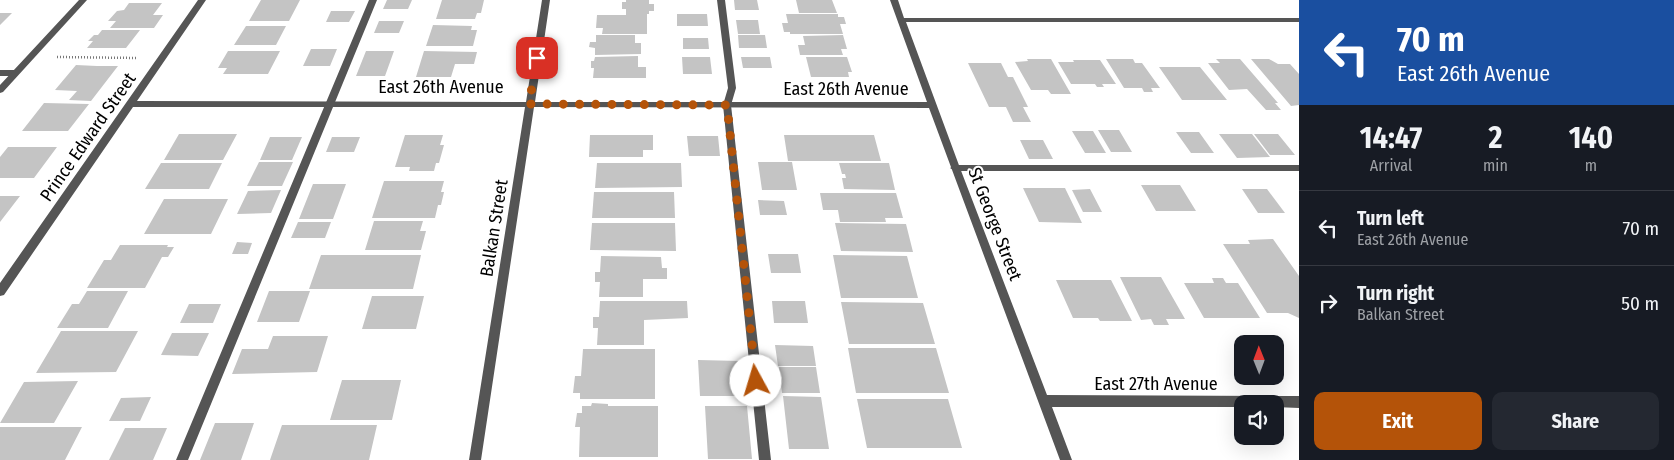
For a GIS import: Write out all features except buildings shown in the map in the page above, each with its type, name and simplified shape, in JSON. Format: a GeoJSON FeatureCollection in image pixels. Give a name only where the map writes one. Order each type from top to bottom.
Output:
{"type":"FeatureCollection","features":[{"type":"Feature","properties":{"kind":"street"},"geometry":{"type":"LineString","coordinates":[[0,90],[83,0]]}},
{"type":"Feature","properties":{"kind":"street","name":"Prince Edward Street"},"geometry":{"type":"LineString","coordinates":[[0,292],[202,0]]}},
{"type":"Feature","properties":{"kind":"street"},"geometry":{"type":"LineString","coordinates":[[182,460],[373,0]]}},
{"type":"Feature","properties":{"kind":"street","name":"Balkan Street"},"geometry":{"type":"LineString","coordinates":[[475,460],[546,0]]}},
{"type":"Feature","properties":{"kind":"street"},"geometry":{"type":"LineString","coordinates":[[721,0],[732,88],[727,105],[765,460]]}},
{"type":"Feature","properties":{"kind":"street","name":"St George Street"},"geometry":{"type":"LineString","coordinates":[[894,0],[955,168],[1066,460]]}},
{"type":"Feature","properties":{"kind":"street"},"geometry":{"type":"LineString","coordinates":[[902,20],[1299,20]]}},
{"type":"Feature","properties":{"kind":"street"},"geometry":{"type":"LineString","coordinates":[[0,73],[15,73]]}},
{"type":"Feature","properties":{"kind":"street","name":"East 26th Avenue"},"geometry":{"type":"LineString","coordinates":[[131,104],[932,105]]}},
{"type":"Feature","properties":{"kind":"street"},"geometry":{"type":"LineString","coordinates":[[955,168],[1299,168]]}},
{"type":"Feature","properties":{"kind":"street","name":"East 27th Avenue"},"geometry":{"type":"LineString","coordinates":[[1044,401],[1299,402]]}},
{"type":"Feature","properties":{"kind":"path"},"geometry":{"type":"LineString","coordinates":[[51,57],[163,58]]}},
{"type":"Feature","properties":{"kind":"route"},"geometry":{"type":"LineString","coordinates":[[537,58],[529,104],[727,105],[756,381]]}}]}
